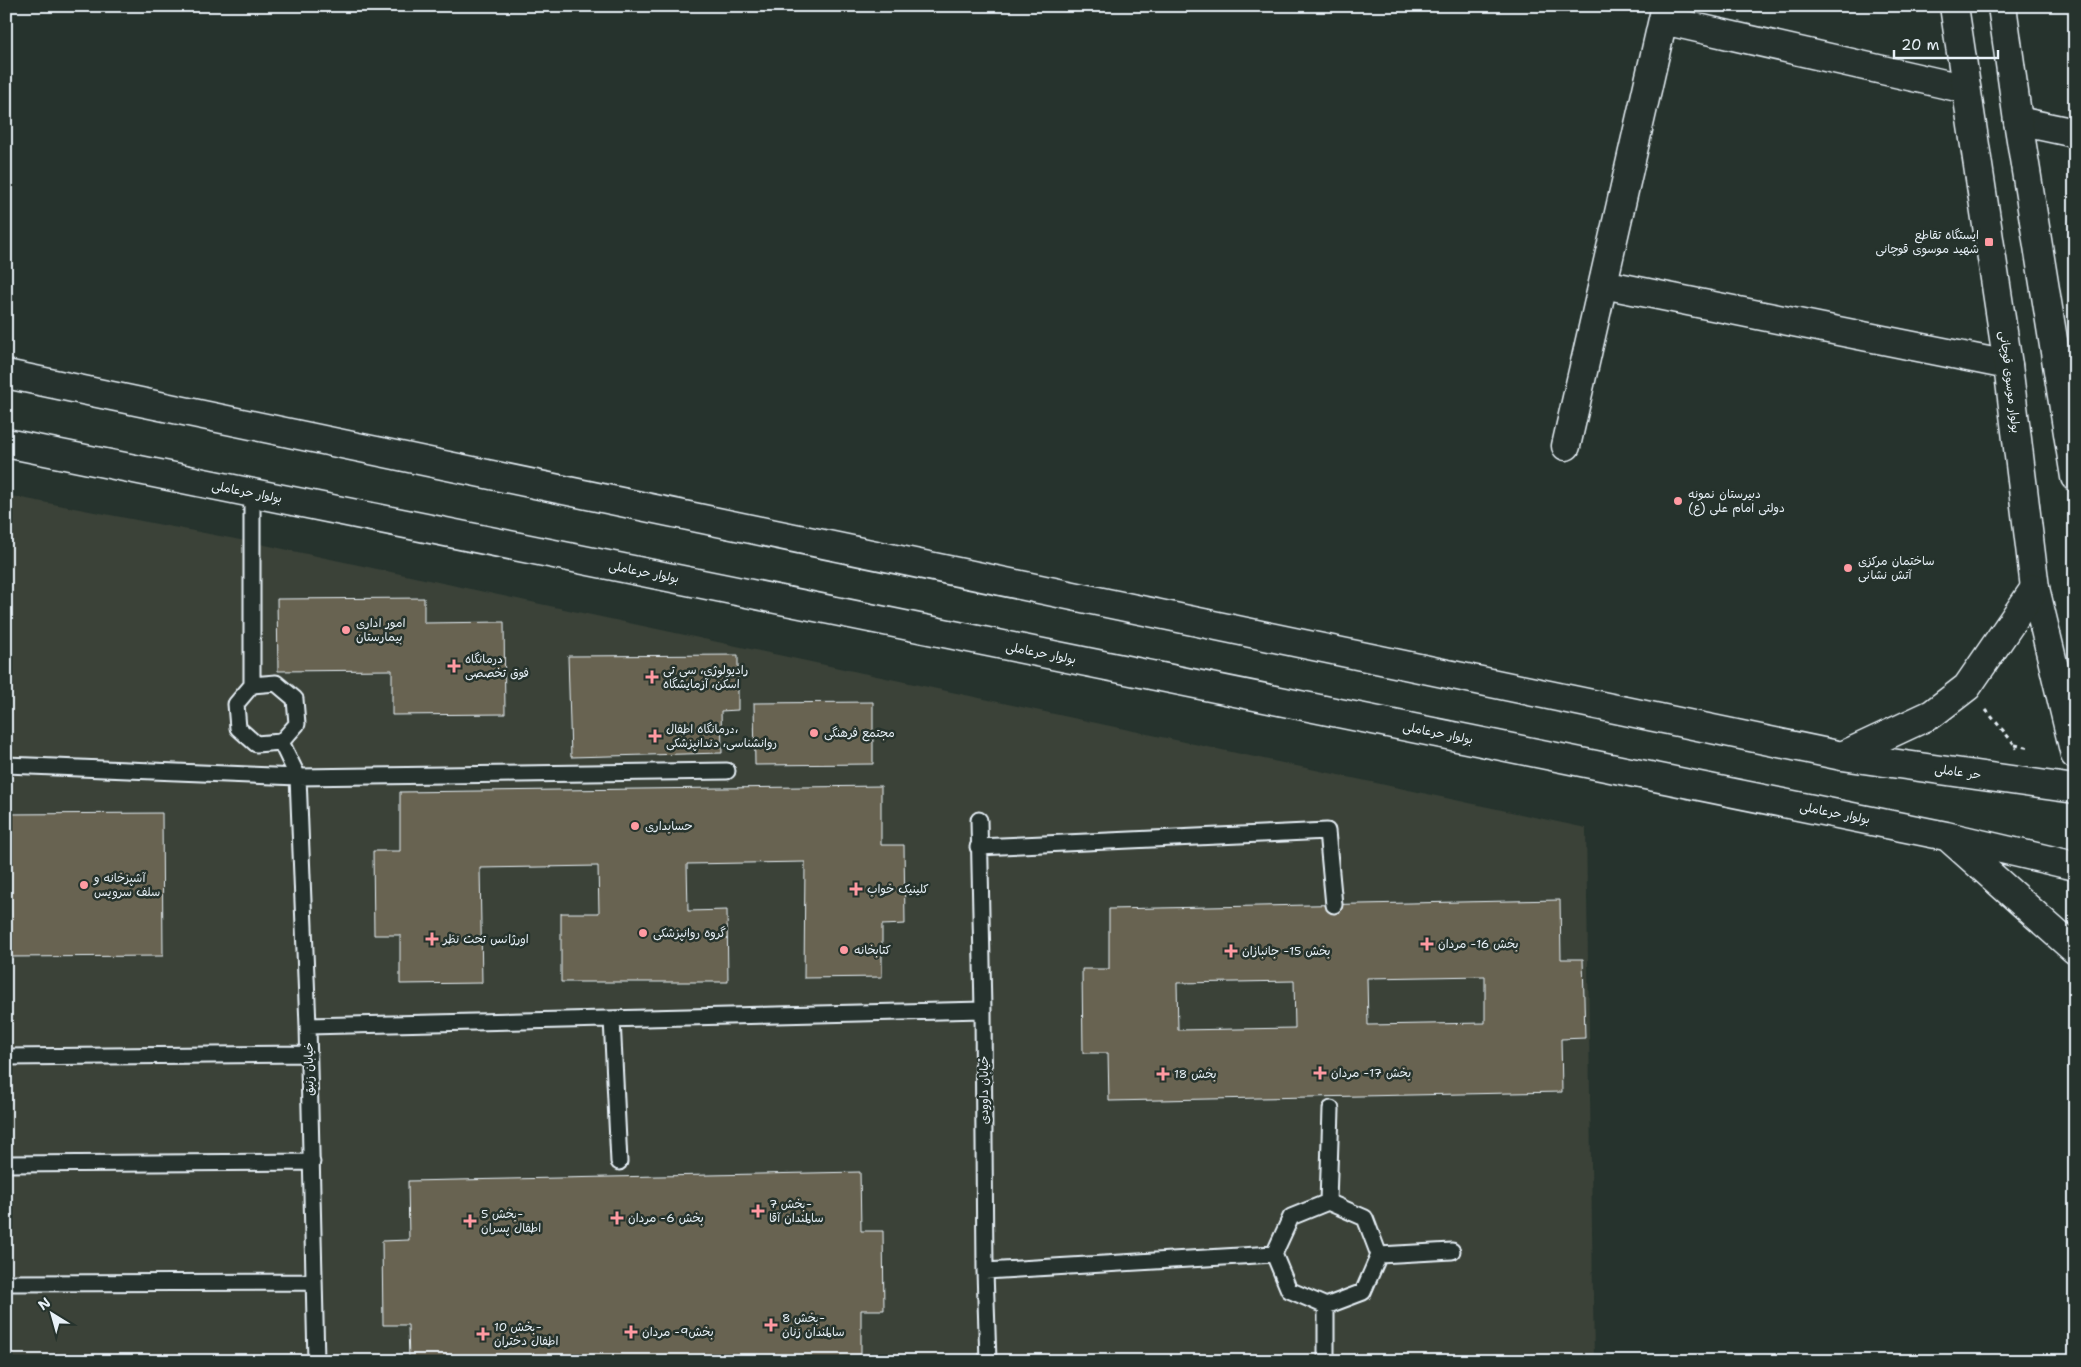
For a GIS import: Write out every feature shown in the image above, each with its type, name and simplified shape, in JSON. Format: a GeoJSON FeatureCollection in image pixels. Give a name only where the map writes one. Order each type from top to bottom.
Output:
{"type":"FeatureCollection","features":[{"type":"Feature","properties":{"kind":"main road","name":"بولوار موسوی قوچانی"},"geometry":{"type":"LineString","coordinates":[[1954,6],[2008,366],[2034,588],[2075,755]]}},
{"type":"Feature","properties":{"kind":"main road"},"geometry":{"type":"LineString","coordinates":[[2002,6],[2018,121],[2071,429],[2075,478]]}},
{"type":"Feature","properties":{"kind":"main road"},"geometry":{"type":"LineString","coordinates":[[1566,446],[1665,13],[1966,89]]}},
{"type":"Feature","properties":{"kind":"main road"},"geometry":{"type":"LineString","coordinates":[[2018,121],[2075,133]]}},
{"type":"Feature","properties":{"kind":"main road"},"geometry":{"type":"LineString","coordinates":[[1603,284],[2008,366]]}},
{"type":"Feature","properties":{"kind":"main road"},"geometry":{"type":"LineString","coordinates":[[6,374],[1842,756],[1932,714],[1966,687],[2034,588]]}},
{"type":"Feature","properties":{"kind":"main road","name":"بولوار حرعاملی"},"geometry":{"type":"LineString","coordinates":[[6,444],[1946,836],[2075,866]]}},
{"type":"Feature","properties":{"kind":"main road","name":"حر عاملی"},"geometry":{"type":"LineString","coordinates":[[1842,756],[2075,789]]}},
{"type":"Feature","properties":{"kind":"main road"},"geometry":{"type":"LineString","coordinates":[[1946,836],[2075,950]]}},
{"type":"Feature","properties":{"kind":"lane"},"geometry":{"type":"LineString","coordinates":[[252,493],[252,685],[236,704],[238,728],[256,744],[281,742],[297,724],[295,699],[276,683],[252,685]]}},
{"type":"Feature","properties":{"kind":"lane"},"geometry":{"type":"LineString","coordinates":[[281,742],[298,777]]}},
{"type":"Feature","properties":{"kind":"lane"},"geometry":{"type":"LineString","coordinates":[[6,765],[298,777],[727,772]]}},
{"type":"Feature","properties":{"kind":"lane","name":"خیابان زنبق"},"geometry":{"type":"LineString","coordinates":[[298,777],[309,1054],[316,1361]]}},
{"type":"Feature","properties":{"kind":"lane","name":"خیابان داوودی"},"geometry":{"type":"LineString","coordinates":[[979,820],[985,1272],[988,1361]]}},
{"type":"Feature","properties":{"kind":"lane"},"geometry":{"type":"LineString","coordinates":[[978,847],[1327,831],[1334,904]]}},
{"type":"Feature","properties":{"kind":"lane"},"geometry":{"type":"LineString","coordinates":[[308,1026],[983,1010]]}},
{"type":"Feature","properties":{"kind":"lane"},"geometry":{"type":"LineString","coordinates":[[612,1019],[619,1162]]}},
{"type":"Feature","properties":{"kind":"lane"},"geometry":{"type":"LineString","coordinates":[[6,1057],[309,1054]]}},
{"type":"Feature","properties":{"kind":"lane"},"geometry":{"type":"LineString","coordinates":[[1328,1202],[1331,1109]]}},
{"type":"Feature","properties":{"kind":"lane"},"geometry":{"type":"LineString","coordinates":[[6,1164],[312,1162]]}},
{"type":"Feature","properties":{"kind":"lane"},"geometry":{"type":"LineString","coordinates":[[1328,1202],[1364,1218],[1379,1255],[1363,1292],[1326,1306],[1289,1290],[1274,1254],[1291,1217],[1328,1202]]}},
{"type":"Feature","properties":{"kind":"lane"},"geometry":{"type":"LineString","coordinates":[[1379,1255],[1452,1250]]}},
{"type":"Feature","properties":{"kind":"lane"},"geometry":{"type":"LineString","coordinates":[[985,1272],[1274,1254]]}},
{"type":"Feature","properties":{"kind":"lane"},"geometry":{"type":"LineString","coordinates":[[6,1283],[314,1282]]}},
{"type":"Feature","properties":{"kind":"lane"},"geometry":{"type":"LineString","coordinates":[[1326,1306],[1326,1361]]}},
{"type":"Feature","properties":{"kind":"shaded area"},"geometry":{"type":"Polygon","coordinates":[[[6,495],[251,542],[1586,828],[1594,1361],[6,1361],[6,495]]]}},
{"type":"Feature","properties":{"kind":"building"},"geometry":{"type":"Polygon","coordinates":[[[424,598],[424,623],[504,622],[505,714],[392,715],[392,670],[278,671],[277,599],[424,598]]]}},
{"type":"Feature","properties":{"kind":"building"},"geometry":{"type":"Polygon","coordinates":[[[738,655],[738,710],[721,711],[722,753],[571,757],[568,656],[738,655]]]}},
{"type":"Feature","properties":{"kind":"building","name":"مجتمع فرهنگی"},"geometry":{"type":"Polygon","coordinates":[[[873,702],[873,764],[755,765],[754,703],[873,702]]]}},
{"type":"Feature","properties":{"kind":"building"},"geometry":{"type":"Polygon","coordinates":[[[881,786],[881,845],[904,845],[905,924],[882,925],[882,977],[804,978],[805,862],[687,864],[688,911],[727,910],[728,982],[561,982],[561,913],[599,913],[598,866],[480,868],[482,983],[400,984],[400,935],[374,935],[373,851],[400,851],[400,792],[881,786]]]}},
{"type":"Feature","properties":{"kind":"building","name":"آشپزخانه و سلف سرویس"},"geometry":{"type":"Polygon","coordinates":[[[162,813],[163,956],[6,957],[6,814],[162,813]]]}},
{"type":"Feature","properties":{"kind":"building"},"geometry":{"type":"Polygon","coordinates":[[[1560,900],[1561,959],[1583,959],[1585,1038],[1561,1039],[1562,1092],[1109,1101],[1108,1053],[1083,1053],[1082,969],[1109,969],[1109,909],[1560,900]],[[1485,976],[1367,978],[1368,1025],[1485,1023],[1485,976]],[[1294,981],[1177,983],[1178,1030],[1295,1028],[1294,981]]]}},
{"type":"Feature","properties":{"kind":"building"},"geometry":{"type":"Polygon","coordinates":[[[860,1172],[861,1231],[883,1231],[884,1310],[861,1310],[861,1361],[409,1361],[408,1325],[383,1325],[382,1241],[409,1240],[408,1181],[860,1172]]]}},
{"type":"Feature","properties":{"kind":"place","name":"ایستگاه تقاطع شهید موسوی قوچانی"},"geometry":{"type":"Point","coordinates":[1989,242]}},
{"type":"Feature","properties":{"kind":"place","name":"دبیرستان نمونه دولتی امام علی (ع)"},"geometry":{"type":"Point","coordinates":[1678,501]}},
{"type":"Feature","properties":{"kind":"place","name":"ساختمان مرکزی آتش نشانی"},"geometry":{"type":"Point","coordinates":[1848,568]}},
{"type":"Feature","properties":{"kind":"place","name":"امور اداری بیمارستان"},"geometry":{"type":"Point","coordinates":[346,630]}},
{"type":"Feature","properties":{"kind":"place","name":"درمانگاه فوق تخصصی"},"geometry":{"type":"Point","coordinates":[454,666]}},
{"type":"Feature","properties":{"kind":"place","name":"رادیولوژی، سی تی اسکن، آزمایشگاه"},"geometry":{"type":"Point","coordinates":[652,677]}},
{"type":"Feature","properties":{"kind":"place","name":"مجتمع فرهنگی"},"geometry":{"type":"Point","coordinates":[814,733]}},
{"type":"Feature","properties":{"kind":"place","name":"درمانگاه اطفال، روانشناسی، دندانپزشکی"},"geometry":{"type":"Point","coordinates":[655,736]}},
{"type":"Feature","properties":{"kind":"place","name":"حسابداری"},"geometry":{"type":"Point","coordinates":[635,826]}},
{"type":"Feature","properties":{"kind":"place","name":"آشپزخانه و سلف سرویس"},"geometry":{"type":"Point","coordinates":[84,885]}},
{"type":"Feature","properties":{"kind":"place","name":"کلینیک خواب"},"geometry":{"type":"Point","coordinates":[856,889]}},
{"type":"Feature","properties":{"kind":"place","name":"گروه روانپزشکی"},"geometry":{"type":"Point","coordinates":[643,933]}},
{"type":"Feature","properties":{"kind":"place","name":"اورژانس تحت نظر"},"geometry":{"type":"Point","coordinates":[432,939]}},
{"type":"Feature","properties":{"kind":"place","name":"بخش 16- مردان"},"geometry":{"type":"Point","coordinates":[1427,944]}},
{"type":"Feature","properties":{"kind":"place","name":"کتابخانه"},"geometry":{"type":"Point","coordinates":[844,950]}},
{"type":"Feature","properties":{"kind":"place","name":"بخش 15- جانبازان"},"geometry":{"type":"Point","coordinates":[1231,951]}},
{"type":"Feature","properties":{"kind":"place","name":"بخش 17- مردان"},"geometry":{"type":"Point","coordinates":[1320,1073]}},
{"type":"Feature","properties":{"kind":"place","name":"بخش 18"},"geometry":{"type":"Point","coordinates":[1163,1074]}},
{"type":"Feature","properties":{"kind":"place","name":"بخش 7- سالمندان آقا"},"geometry":{"type":"Point","coordinates":[758,1211]}},
{"type":"Feature","properties":{"kind":"place","name":"بخش 6- مردان"},"geometry":{"type":"Point","coordinates":[617,1218]}},
{"type":"Feature","properties":{"kind":"place","name":"بخش 5- اطفال پسران"},"geometry":{"type":"Point","coordinates":[470,1221]}},
{"type":"Feature","properties":{"kind":"place","name":"بخش 8- سالمندان زنان"},"geometry":{"type":"Point","coordinates":[771,1325]}},
{"type":"Feature","properties":{"kind":"place","name":"بخش9- مردان"},"geometry":{"type":"Point","coordinates":[631,1332]}},
{"type":"Feature","properties":{"kind":"place","name":"بخش 10- اطفال دختران"},"geometry":{"type":"Point","coordinates":[483,1334]}}]}
